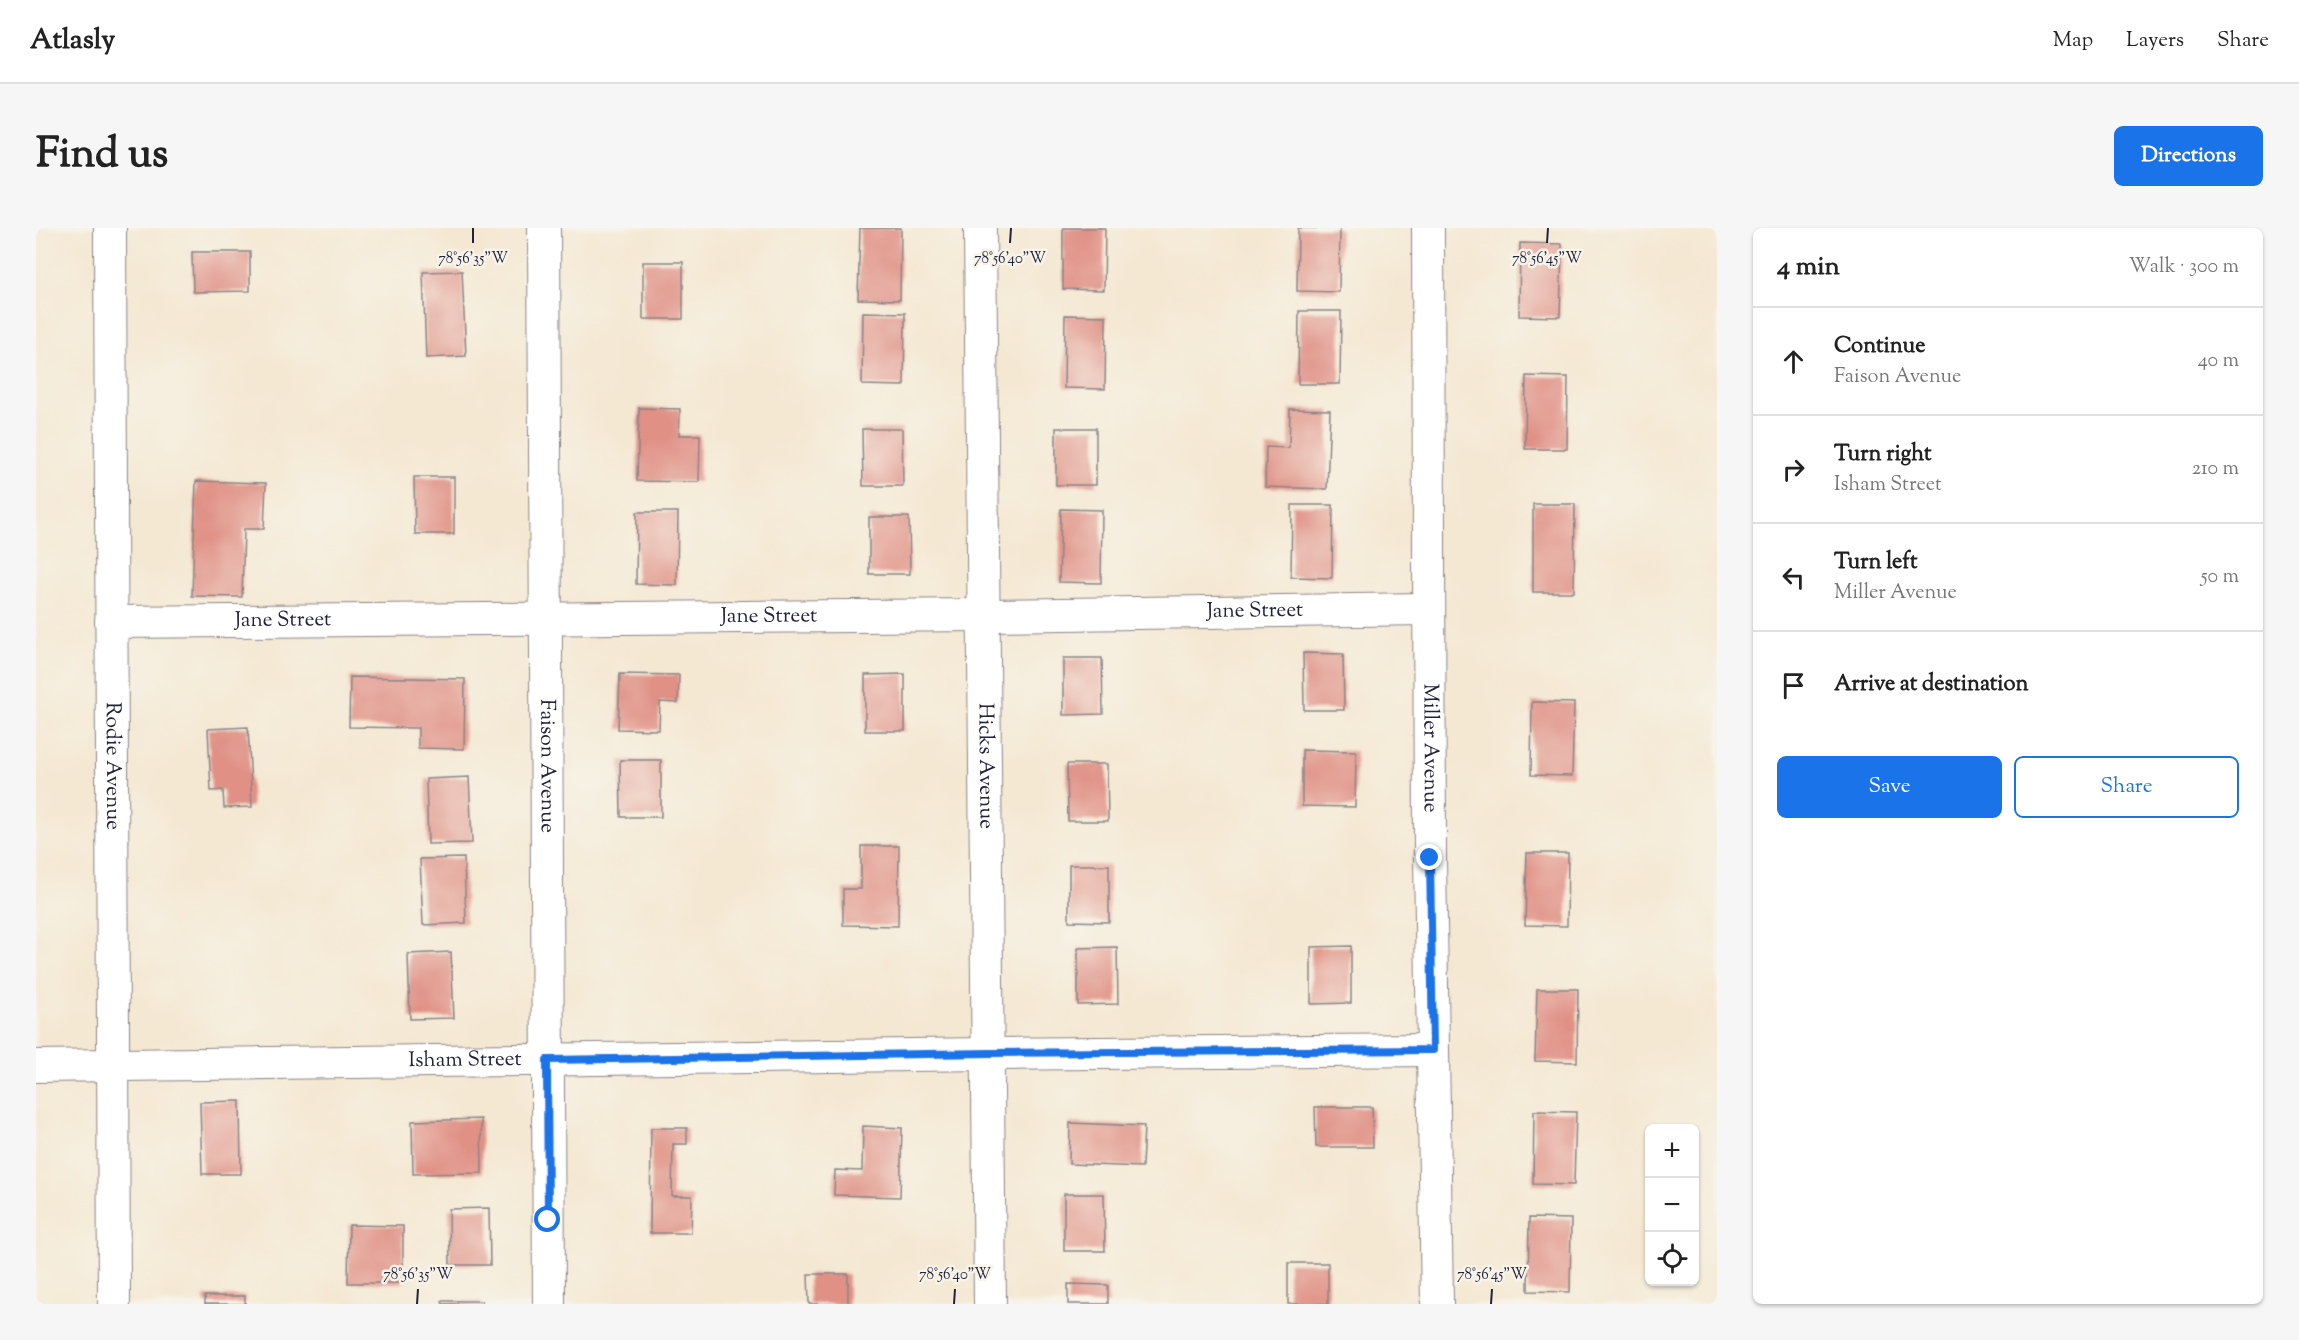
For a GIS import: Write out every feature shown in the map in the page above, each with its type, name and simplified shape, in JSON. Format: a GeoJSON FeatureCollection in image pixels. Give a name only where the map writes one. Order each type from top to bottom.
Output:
{"type":"FeatureCollection","features":[{"type":"Feature","properties":{"kind":"street","name":"Rodie Avenue"},"geometry":{"type":"LineString","coordinates":[[110,228],[114,1304]]}},
{"type":"Feature","properties":{"kind":"street","name":"Faison Avenue"},"geometry":{"type":"LineString","coordinates":[[544,228],[549,1304]]}},
{"type":"Feature","properties":{"kind":"street","name":"Hicks Avenue"},"geometry":{"type":"LineString","coordinates":[[980,228],[990,1304]]}},
{"type":"Feature","properties":{"kind":"street","name":"Miller Avenue"},"geometry":{"type":"LineString","coordinates":[[1428,228],[1429,609],[1437,1304]]}},
{"type":"Feature","properties":{"kind":"street","name":"Jane Street"},"geometry":{"type":"LineString","coordinates":[[111,622],[1429,609]]}},
{"type":"Feature","properties":{"kind":"street","name":"Isham Street"},"geometry":{"type":"LineString","coordinates":[[36,1066],[989,1053],[1433,1050]]}},
{"type":"Feature","properties":{"kind":"building"},"geometry":{"type":"Polygon","coordinates":[[[860,228],[901,228],[900,300],[858,299],[860,228]]]}},
{"type":"Feature","properties":{"kind":"building"},"geometry":{"type":"Polygon","coordinates":[[[1063,228],[1105,228],[1104,290],[1063,289],[1063,228]]]}},
{"type":"Feature","properties":{"kind":"building"},"geometry":{"type":"Polygon","coordinates":[[[1298,228],[1340,228],[1339,292],[1297,291],[1298,228]]]}},
{"type":"Feature","properties":{"kind":"building"},"geometry":{"type":"Polygon","coordinates":[[[1520,243],[1562,244],[1560,317],[1519,316],[1520,243]]]}},
{"type":"Feature","properties":{"kind":"building"},"geometry":{"type":"Polygon","coordinates":[[[192,252],[250,252],[250,291],[193,292],[192,252]]]}},
{"type":"Feature","properties":{"kind":"building"},"geometry":{"type":"Polygon","coordinates":[[[643,262],[683,262],[683,319],[643,319],[643,262]]]}},
{"type":"Feature","properties":{"kind":"building"},"geometry":{"type":"Polygon","coordinates":[[[462,271],[466,356],[426,358],[423,272],[462,271]]]}},
{"type":"Feature","properties":{"kind":"building"},"geometry":{"type":"Polygon","coordinates":[[[1299,311],[1341,311],[1340,384],[1298,384],[1299,311]]]}},
{"type":"Feature","properties":{"kind":"building"},"geometry":{"type":"Polygon","coordinates":[[[863,312],[905,313],[904,386],[862,385],[863,312]]]}},
{"type":"Feature","properties":{"kind":"building"},"geometry":{"type":"Polygon","coordinates":[[[1065,315],[1106,316],[1105,389],[1064,388],[1065,315]]]}},
{"type":"Feature","properties":{"kind":"building"},"geometry":{"type":"Polygon","coordinates":[[[1526,376],[1568,377],[1567,449],[1525,449],[1526,376]]]}},
{"type":"Feature","properties":{"kind":"building"},"geometry":{"type":"Polygon","coordinates":[[[639,408],[680,409],[679,435],[700,435],[699,482],[637,481],[639,408]]]}},
{"type":"Feature","properties":{"kind":"building"},"geometry":{"type":"Polygon","coordinates":[[[1290,409],[1330,410],[1327,489],[1265,487],[1266,447],[1289,448],[1290,409]]]}},
{"type":"Feature","properties":{"kind":"building"},"geometry":{"type":"Polygon","coordinates":[[[1056,428],[1096,428],[1096,485],[1056,485],[1056,428]]]}},
{"type":"Feature","properties":{"kind":"building"},"geometry":{"type":"Polygon","coordinates":[[[862,429],[902,429],[903,486],[863,486],[862,429]]]}},
{"type":"Feature","properties":{"kind":"building"},"geometry":{"type":"Polygon","coordinates":[[[414,477],[454,477],[454,534],[415,534],[414,477]]]}},
{"type":"Feature","properties":{"kind":"building"},"geometry":{"type":"Polygon","coordinates":[[[196,481],[266,483],[264,529],[244,529],[242,597],[192,596],[196,481]]]}},
{"type":"Feature","properties":{"kind":"building"},"geometry":{"type":"Polygon","coordinates":[[[1533,504],[1575,504],[1574,592],[1533,592],[1533,504]]]}},
{"type":"Feature","properties":{"kind":"building"},"geometry":{"type":"Polygon","coordinates":[[[1292,505],[1333,505],[1332,578],[1291,577],[1292,505]]]}},
{"type":"Feature","properties":{"kind":"building"},"geometry":{"type":"Polygon","coordinates":[[[1061,509],[1102,510],[1101,583],[1059,582],[1061,509]]]}},
{"type":"Feature","properties":{"kind":"building"},"geometry":{"type":"Polygon","coordinates":[[[637,512],[678,512],[677,585],[636,584],[637,512]]]}},
{"type":"Feature","properties":{"kind":"building"},"geometry":{"type":"Polygon","coordinates":[[[869,517],[909,517],[910,574],[869,574],[869,517]]]}},
{"type":"Feature","properties":{"kind":"building"},"geometry":{"type":"Polygon","coordinates":[[[1303,653],[1343,654],[1344,710],[1304,710],[1303,653]]]}},
{"type":"Feature","properties":{"kind":"building"},"geometry":{"type":"Polygon","coordinates":[[[1063,658],[1102,658],[1103,714],[1063,715],[1063,658]]]}},
{"type":"Feature","properties":{"kind":"building"},"geometry":{"type":"Polygon","coordinates":[[[620,674],[679,675],[678,703],[660,702],[659,730],[618,729],[620,674]]]}},
{"type":"Feature","properties":{"kind":"building"},"geometry":{"type":"Polygon","coordinates":[[[905,674],[905,731],[865,731],[865,675],[905,674]]]}},
{"type":"Feature","properties":{"kind":"building"},"geometry":{"type":"Polygon","coordinates":[[[350,677],[465,679],[464,749],[418,748],[418,728],[349,727],[350,677]]]}},
{"type":"Feature","properties":{"kind":"building"},"geometry":{"type":"Polygon","coordinates":[[[1532,702],[1574,703],[1572,776],[1531,775],[1532,702]]]}},
{"type":"Feature","properties":{"kind":"building"},"geometry":{"type":"Polygon","coordinates":[[[248,727],[252,807],[224,808],[223,790],[211,791],[208,729],[248,727]]]}},
{"type":"Feature","properties":{"kind":"building"},"geometry":{"type":"Polygon","coordinates":[[[1302,750],[1356,751],[1355,807],[1302,806],[1302,750]]]}},
{"type":"Feature","properties":{"kind":"building"},"geometry":{"type":"Polygon","coordinates":[[[620,760],[661,760],[661,817],[621,817],[620,760]]]}},
{"type":"Feature","properties":{"kind":"building"},"geometry":{"type":"Polygon","coordinates":[[[1067,764],[1107,764],[1108,821],[1068,821],[1067,764]]]}},
{"type":"Feature","properties":{"kind":"building"},"geometry":{"type":"Polygon","coordinates":[[[469,777],[472,843],[428,844],[426,779],[469,777]]]}},
{"type":"Feature","properties":{"kind":"building"},"geometry":{"type":"Polygon","coordinates":[[[861,846],[899,846],[898,926],[843,925],[843,889],[861,889],[861,846]]]}},
{"type":"Feature","properties":{"kind":"building"},"geometry":{"type":"Polygon","coordinates":[[[1527,853],[1568,853],[1567,926],[1525,925],[1527,853]]]}},
{"type":"Feature","properties":{"kind":"building"},"geometry":{"type":"Polygon","coordinates":[[[464,858],[466,923],[423,925],[420,859],[464,858]]]}},
{"type":"Feature","properties":{"kind":"building"},"geometry":{"type":"Polygon","coordinates":[[[1069,865],[1109,865],[1109,922],[1069,921],[1069,865]]]}},
{"type":"Feature","properties":{"kind":"building"},"geometry":{"type":"Polygon","coordinates":[[[1351,946],[1351,1003],[1311,1004],[1311,947],[1351,946]]]}},
{"type":"Feature","properties":{"kind":"building"},"geometry":{"type":"Polygon","coordinates":[[[1117,947],[1118,1004],[1078,1005],[1078,948],[1117,947]]]}},
{"type":"Feature","properties":{"kind":"building"},"geometry":{"type":"Polygon","coordinates":[[[451,952],[454,1018],[410,1019],[408,954],[451,952]]]}},
{"type":"Feature","properties":{"kind":"building"},"geometry":{"type":"Polygon","coordinates":[[[1537,989],[1578,989],[1577,1062],[1535,1061],[1537,989]]]}},
{"type":"Feature","properties":{"kind":"building"},"geometry":{"type":"Polygon","coordinates":[[[240,1101],[241,1174],[202,1174],[200,1102],[240,1101]]]}},
{"type":"Feature","properties":{"kind":"building"},"geometry":{"type":"Polygon","coordinates":[[[1315,1107],[1372,1107],[1373,1147],[1316,1147],[1315,1107]]]}},
{"type":"Feature","properties":{"kind":"building"},"geometry":{"type":"Polygon","coordinates":[[[1534,1111],[1576,1112],[1574,1185],[1533,1184],[1534,1111]]]}},
{"type":"Feature","properties":{"kind":"building"},"geometry":{"type":"Polygon","coordinates":[[[481,1119],[482,1173],[413,1174],[412,1121],[481,1119]]]}},
{"type":"Feature","properties":{"kind":"building"},"geometry":{"type":"Polygon","coordinates":[[[1070,1123],[1144,1126],[1142,1167],[1069,1164],[1070,1123]]]}},
{"type":"Feature","properties":{"kind":"building"},"geometry":{"type":"Polygon","coordinates":[[[863,1126],[902,1128],[900,1197],[834,1195],[835,1170],[862,1171],[863,1126]]]}},
{"type":"Feature","properties":{"kind":"building"},"geometry":{"type":"Polygon","coordinates":[[[651,1128],[687,1128],[687,1144],[673,1144],[672,1196],[692,1196],[691,1233],[650,1233],[651,1128]]]}},
{"type":"Feature","properties":{"kind":"building"},"geometry":{"type":"Polygon","coordinates":[[[1064,1194],[1104,1194],[1105,1251],[1064,1251],[1064,1194]]]}},
{"type":"Feature","properties":{"kind":"building"},"geometry":{"type":"Polygon","coordinates":[[[489,1208],[490,1265],[450,1265],[449,1209],[489,1208]]]}},
{"type":"Feature","properties":{"kind":"building"},"geometry":{"type":"Polygon","coordinates":[[[1529,1218],[1571,1219],[1570,1292],[1528,1291],[1529,1218]]]}},
{"type":"Feature","properties":{"kind":"building"},"geometry":{"type":"Polygon","coordinates":[[[349,1225],[403,1226],[403,1283],[348,1283],[349,1225]]]}},
{"type":"Feature","properties":{"kind":"building"},"geometry":{"type":"Polygon","coordinates":[[[1288,1263],[1328,1263],[1328,1304],[1288,1304],[1288,1263]]]}},
{"type":"Feature","properties":{"kind":"building"},"geometry":{"type":"Polygon","coordinates":[[[808,1274],[848,1274],[848,1304],[809,1304],[808,1274]]]}},
{"type":"Feature","properties":{"kind":"building"},"geometry":{"type":"Polygon","coordinates":[[[1068,1284],[1108,1285],[1108,1304],[1068,1304],[1068,1284]]]}},
{"type":"Feature","properties":{"kind":"building"},"geometry":{"type":"Polygon","coordinates":[[[205,1296],[245,1296],[245,1304],[205,1304],[205,1296]]]}},
{"type":"Feature","properties":{"kind":"building"},"geometry":{"type":"Polygon","coordinates":[[[442,1301],[482,1301],[482,1304],[443,1304],[442,1301]]]}},
{"type":"Feature","properties":{"kind":"route"},"geometry":{"type":"LineString","coordinates":[[548,1220],[547,1060],[989,1053],[1433,1050],[1430,858]]}}]}
